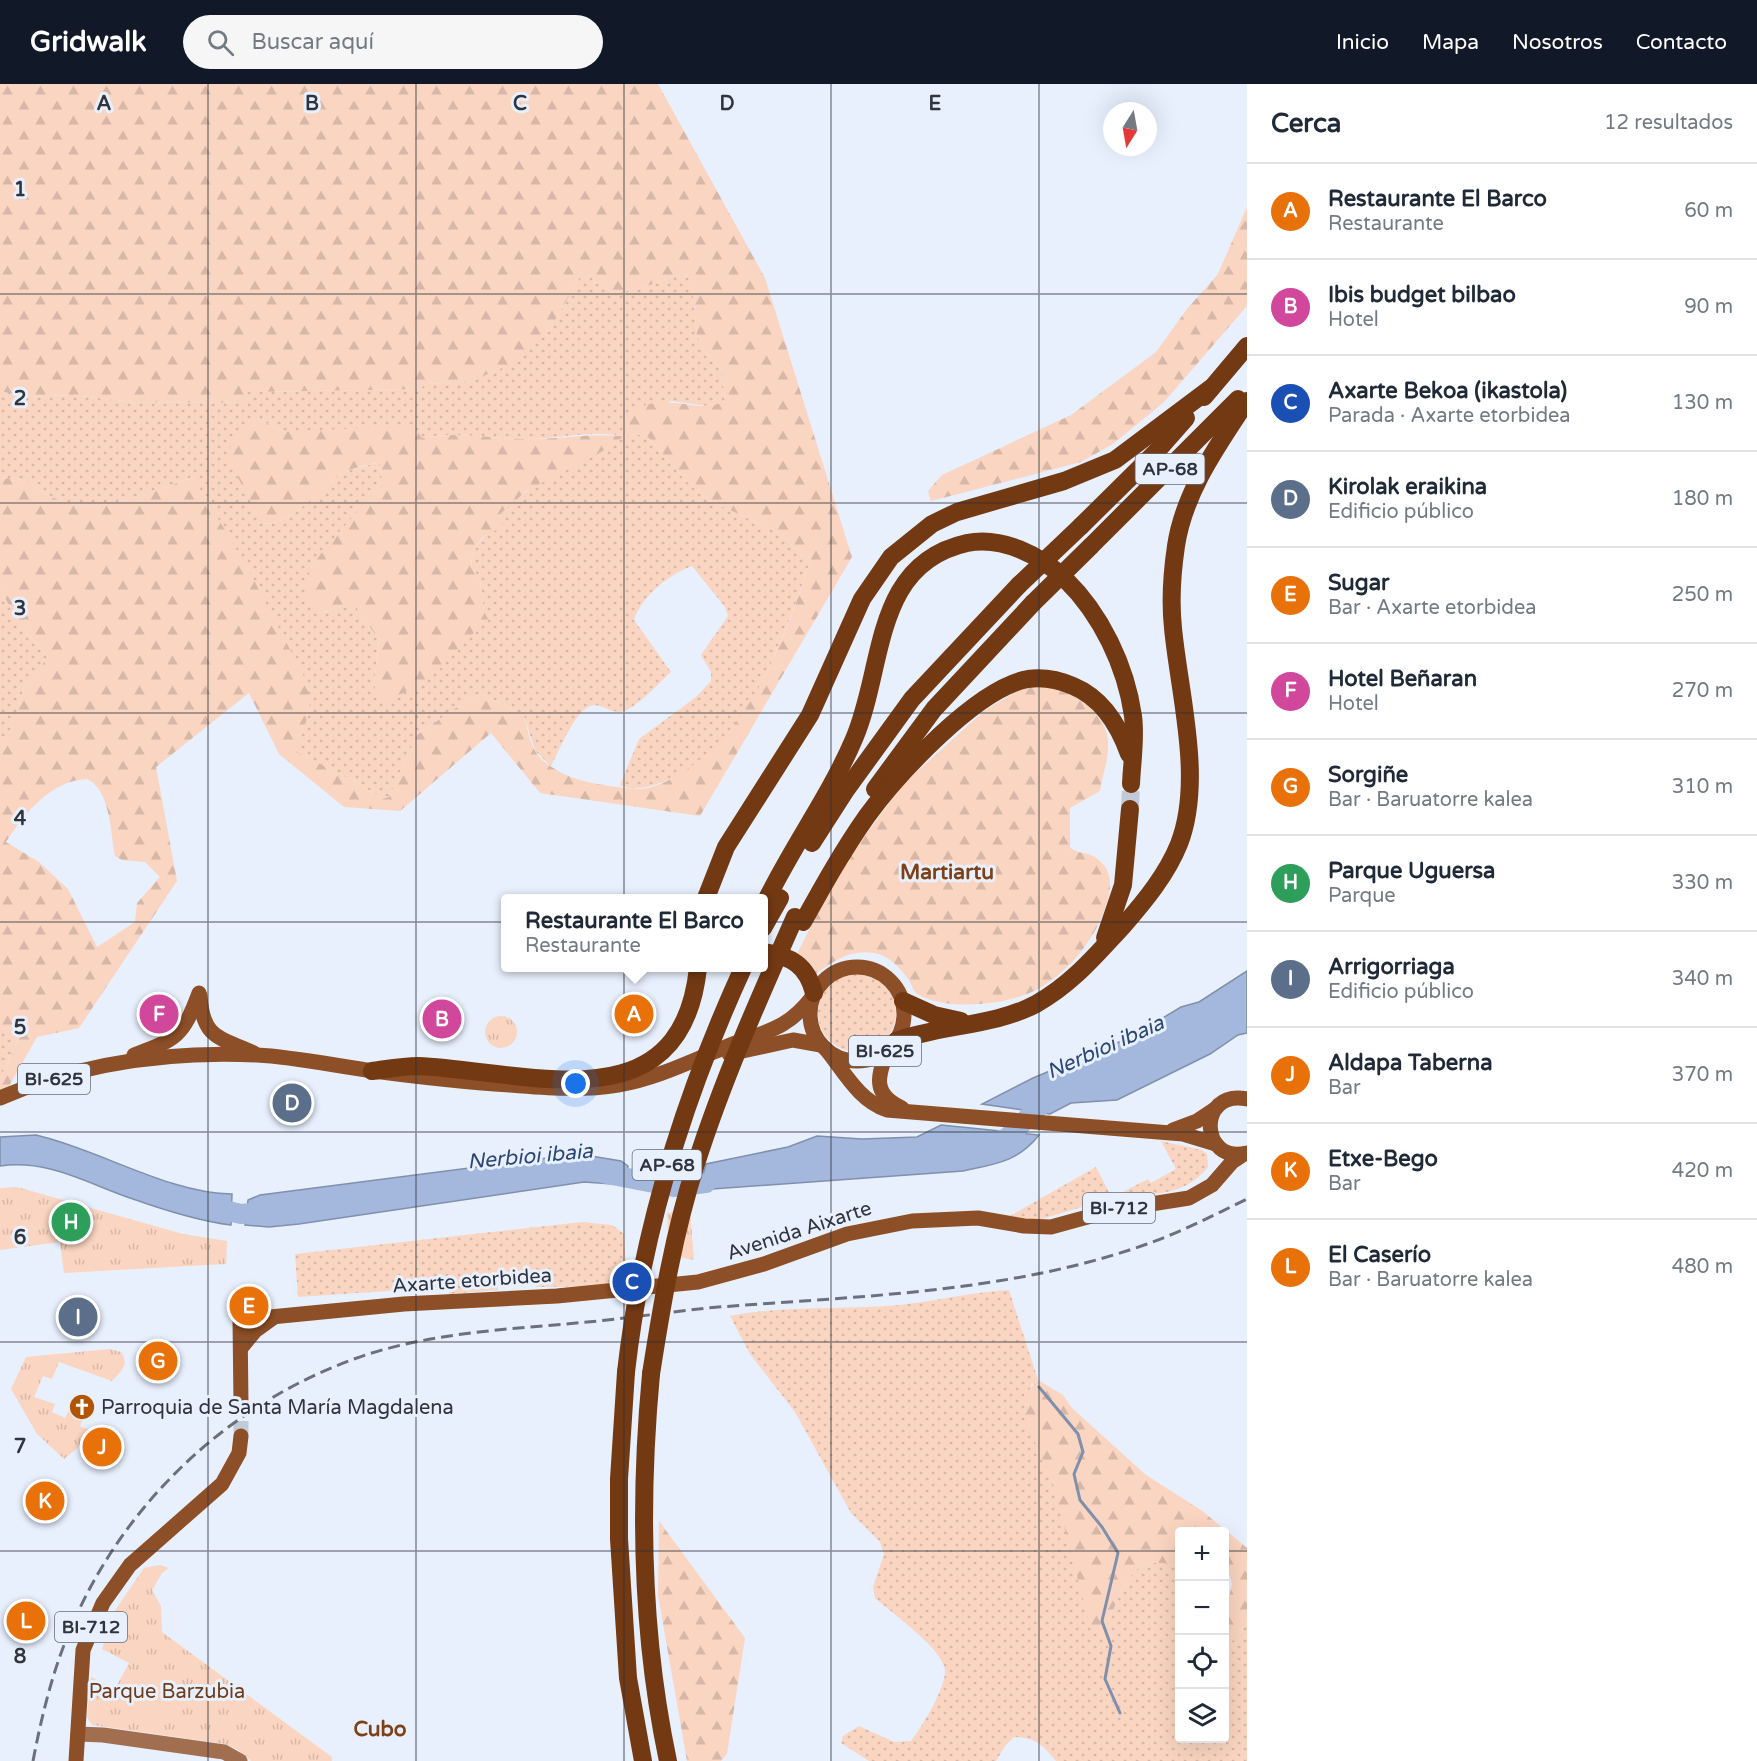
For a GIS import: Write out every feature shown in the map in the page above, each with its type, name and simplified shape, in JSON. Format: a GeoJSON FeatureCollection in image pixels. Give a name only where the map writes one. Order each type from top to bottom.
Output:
{"type":"FeatureCollection","features":[{"type":"Feature","properties":{"kind":"highway","name":"AP-68"},"geometry":{"type":"LineString","coordinates":[[768,905],[846,790],[912,699],[1019,585],[1157,451],[1247,346]]}},
{"type":"Feature","properties":{"kind":"highway"},"geometry":{"type":"LineString","coordinates":[[708,894],[737,826],[810,715],[862,599],[891,557],[932,524],[957,513],[1064,481],[1115,460],[1211,388]]}},
{"type":"Feature","properties":{"kind":"highway","name":"AP-68"},"geometry":{"type":"LineString","coordinates":[[668,1761],[651,1651],[644,1555],[645,1463],[651,1374],[668,1274],[696,1164],[763,989],[775,975],[799,920],[861,808],[934,709],[1033,603],[1247,389]]}},
{"type":"Feature","properties":{"kind":"highway"},"geometry":{"type":"LineString","coordinates":[[892,1045],[932,1030],[1011,1014],[1034,1005],[1074,979],[1154,888],[1180,843],[1186,812],[1189,767],[1172,626],[1171,589],[1176,543],[1204,467],[1247,401]]}},
{"type":"Feature","properties":{"kind":"highway"},"geometry":{"type":"LineString","coordinates":[[768,904],[855,738],[885,626],[895,599],[920,564],[946,548],[976,541],[999,542],[1036,558],[1056,570],[1072,586],[1102,628],[1126,681],[1133,717],[1131,779],[1130,757],[1117,726],[1106,710],[1090,696],[1062,682],[1041,678],[1017,682],[996,692],[970,710],[896,781],[841,855],[799,920]]}},
{"type":"Feature","properties":{"kind":"highway"},"geometry":{"type":"LineString","coordinates":[[1100,951],[1113,920],[1123,885],[1130,809]]}},
{"type":"Feature","properties":{"kind":"highway"},"geometry":{"type":"LineString","coordinates":[[713,894],[714,877]]}},
{"type":"Feature","properties":{"kind":"highway"},"geometry":{"type":"LineString","coordinates":[[768,953],[791,959],[802,966],[807,973],[814,995]]}},
{"type":"Feature","properties":{"kind":"highway"},"geometry":{"type":"LineString","coordinates":[[372,1071],[416,1066],[562,1079],[607,1077],[630,1072],[653,1060],[676,1037],[692,1005],[697,972]]}},
{"type":"Feature","properties":{"kind":"highway","name":"AP-68"},"geometry":{"type":"LineString","coordinates":[[643,1761],[628,1678],[620,1550],[619,1479],[626,1372],[642,1272],[669,1158],[700,1065],[741,972]]}},
{"type":"Feature","properties":{"kind":"highway"},"geometry":{"type":"LineString","coordinates":[[903,1001],[934,1015],[968,1022]]}},
{"type":"Feature","properties":{"kind":"main road","name":"BI-625"},"geometry":{"type":"LineString","coordinates":[[0,1098],[40,1083],[110,1065],[187,1055],[260,1055],[469,1082],[576,1089],[626,1084],[691,1063],[788,1023],[829,975],[839,970],[861,966],[883,974],[892,981],[903,1001],[904,1022],[880,1071],[880,1088],[892,1104],[916,1113]]}},
{"type":"Feature","properties":{"kind":"main road"},"geometry":{"type":"LineString","coordinates":[[110,1065],[172,1039],[184,1029],[200,993],[201,1016],[211,1032],[260,1055]]}},
{"type":"Feature","properties":{"kind":"main road","name":"BI-625"},"geometry":{"type":"LineString","coordinates":[[814,995],[810,1022],[823,1046],[861,1094],[873,1104],[887,1110],[1183,1134],[1218,1146]]}},
{"type":"Feature","properties":{"kind":"main road","name":"BI-625"},"geometry":{"type":"LineString","coordinates":[[691,1063],[783,1042],[805,1041],[823,1046],[835,1055],[857,1061],[879,1056],[892,1045]]}},
{"type":"Feature","properties":{"kind":"main road"},"geometry":{"type":"LineString","coordinates":[[1221,1175],[1224,1159],[1209,1126],[1215,1108],[1229,1099],[1247,1099]]}},
{"type":"Feature","properties":{"kind":"main road","name":"BI-625"},"geometry":{"type":"LineString","coordinates":[[1152,1132],[1184,1127],[1215,1108]]}},
{"type":"Feature","properties":{"kind":"main road"},"geometry":{"type":"LineString","coordinates":[[1218,1146],[1232,1154],[1246,1153]]}},
{"type":"Feature","properties":{"kind":"main road"},"geometry":{"type":"LineString","coordinates":[[1221,1175],[1246,1153]]}},
{"type":"Feature","properties":{"kind":"main road","name":"Avenida Aixarte"},"geometry":{"type":"LineString","coordinates":[[706,1280],[744,1271],[872,1227],[912,1221],[965,1218],[1051,1227],[1113,1210],[1178,1201],[1207,1189],[1221,1175]]}},
{"type":"Feature","properties":{"kind":"main road","name":"Axarte etorbidea"},"geometry":{"type":"LineString","coordinates":[[241,1348],[240,1320],[404,1304],[557,1296],[706,1280]]}},
{"type":"Feature","properties":{"kind":"main road"},"geometry":{"type":"LineString","coordinates":[[241,1348],[255,1331],[274,1317]]}},
{"type":"Feature","properties":{"kind":"main road","name":"BI-712"},"geometry":{"type":"LineString","coordinates":[[241,1348],[241,1404]]}},
{"type":"Feature","properties":{"kind":"main road","name":"BI-712"},"geometry":{"type":"LineString","coordinates":[[76,1761],[83,1650],[103,1603],[130,1566],[222,1484],[238,1453],[241,1436]]}},
{"type":"Feature","properties":{"kind":"street"},"geometry":{"type":"LineString","coordinates":[[78,1734],[103,1735],[215,1750],[235,1756],[240,1761]]}},
{"type":"Feature","properties":{"kind":"green space"},"geometry":{"type":"Polygon","coordinates":[[[0,84],[658,84],[765,278],[852,557],[700,816],[540,793],[491,733],[400,811],[344,807],[279,754],[249,693],[156,767],[177,881],[79,1028],[37,1037],[0,1102],[0,1079],[19,1037],[0,1025],[0,742],[10,731],[24,689],[48,657],[22,628],[0,589],[0,479],[18,479],[59,500],[92,506],[127,500],[193,477],[246,565],[307,682],[310,709],[296,752],[358,783],[382,799],[389,797],[417,735],[470,698],[483,694],[524,716],[531,743],[540,758],[554,769],[572,777],[590,783],[639,789],[659,785],[678,775],[713,748],[751,701],[779,646],[811,559],[800,555],[782,534],[708,500],[684,479],[649,438],[636,434],[624,436],[601,452],[526,491],[499,515],[503,528],[480,540],[474,550],[471,564],[480,580],[484,612],[488,619],[424,681],[391,700],[377,700],[374,683],[379,640],[356,607],[328,611],[316,608],[306,595],[304,583],[314,563],[324,550],[376,491],[382,476],[380,462],[344,473],[292,514],[271,523],[262,523],[227,457],[230,447],[253,417],[285,432],[398,426],[417,431],[422,438],[459,435],[533,439],[597,435],[623,436],[626,415],[640,407],[667,402],[704,406],[725,401],[722,371],[703,349],[697,335],[692,283],[684,273],[636,289],[617,292],[606,289],[582,273],[549,331],[512,364],[471,381],[426,384],[419,389],[247,392],[245,403],[134,402],[71,395],[26,397],[0,391],[0,84]],[[87,779],[74,781],[50,792],[21,820],[6,842],[39,862],[68,889],[97,947],[135,922],[137,903],[160,877],[145,862],[122,860],[115,856],[105,802],[95,785],[87,779]]]}},
{"type":"Feature","properties":{"kind":"green space"},"geometry":{"type":"Polygon","coordinates":[[[1247,207],[1247,306],[1164,402],[1113,444],[1081,462],[931,501],[928,491],[942,475],[1071,415],[1156,352],[1187,309],[1218,274],[1247,207]]]}},
{"type":"Feature","properties":{"kind":"green space"},"geometry":{"type":"Polygon","coordinates":[[[582,273],[606,289],[617,292],[636,289],[684,273],[692,283],[697,335],[703,349],[722,371],[725,401],[715,407],[671,401],[624,436],[636,434],[649,438],[684,479],[708,500],[782,534],[800,555],[811,559],[774,657],[758,690],[738,721],[716,748],[690,770],[650,786],[635,788],[620,785],[639,739],[696,697],[711,681],[711,672],[701,655],[728,616],[725,607],[692,566],[657,587],[643,603],[634,620],[671,672],[639,702],[620,712],[596,705],[588,707],[577,717],[551,766],[535,751],[524,716],[483,694],[470,698],[417,735],[389,797],[382,799],[358,783],[295,752],[310,709],[193,477],[127,500],[92,506],[59,500],[18,479],[0,479],[0,391],[26,397],[71,395],[134,402],[244,403],[247,392],[419,389],[426,384],[471,381],[549,331],[582,273]],[[253,417],[262,523],[281,520],[292,514],[340,475],[380,462],[382,476],[376,491],[311,567],[325,612],[346,606],[356,607],[379,640],[374,683],[484,612],[480,580],[471,565],[474,552],[477,545],[513,502],[543,481],[623,436],[597,434],[520,439],[446,435],[422,438],[285,432],[253,417]]]}},
{"type":"Feature","properties":{"kind":"green space"},"geometry":{"type":"Polygon","coordinates":[[[0,589],[22,628],[48,657],[24,689],[10,731],[0,742],[0,589]]]}},
{"type":"Feature","properties":{"kind":"green space"},"geometry":{"type":"Polygon","coordinates":[[[1048,684],[1070,694],[1090,708],[1104,725],[1107,737],[1108,750],[1100,791],[1070,808],[1070,847],[1100,861],[1106,868],[1110,885],[1109,895],[1099,923],[1080,953],[1054,978],[1034,991],[992,1003],[945,1003],[919,995],[906,975],[894,963],[885,956],[874,953],[850,954],[816,974],[797,954],[838,872],[903,784],[984,711],[1018,690],[1048,684]]]}},
{"type":"Feature","properties":{"kind":"green space"},"geometry":{"type":"Polygon","coordinates":[[[849,974],[865,974],[879,980],[890,991],[896,1005],[896,1021],[890,1035],[879,1046],[865,1052],[849,1052],[835,1046],[824,1035],[818,1021],[818,1005],[824,991],[835,980],[849,974]]]}},
{"type":"Feature","properties":{"kind":"green space"},"geometry":{"type":"Polygon","coordinates":[[[501,1016],[512,1021],[517,1032],[512,1043],[501,1048],[490,1043],[485,1032],[490,1021],[501,1016]]]}},
{"type":"Feature","properties":{"kind":"green space"},"geometry":{"type":"Polygon","coordinates":[[[0,1025],[19,1036],[0,1079],[0,1025]]]}},
{"type":"Feature","properties":{"kind":"green space"},"geometry":{"type":"Polygon","coordinates":[[[1161,1141],[1202,1150],[1207,1154],[1208,1167],[1190,1183],[1180,1188],[1159,1194],[1123,1197],[1121,1193],[1148,1179],[1151,1183],[1176,1169],[1161,1141]]]}},
{"type":"Feature","properties":{"kind":"green space"},"geometry":{"type":"Polygon","coordinates":[[[1096,1167],[1112,1198],[1035,1221],[1010,1216],[1096,1167]]]}},
{"type":"Feature","properties":{"kind":"green space"},"geometry":{"type":"Polygon","coordinates":[[[17,1187],[183,1234],[227,1241],[226,1264],[64,1273],[60,1242],[0,1250],[0,1188],[17,1187]]]}},
{"type":"Feature","properties":{"kind":"green space"},"geometry":{"type":"Polygon","coordinates":[[[690,1211],[694,1260],[669,1255],[667,1213],[690,1211]]]}},
{"type":"Feature","properties":{"kind":"green space"},"geometry":{"type":"Polygon","coordinates":[[[582,1222],[612,1225],[624,1234],[627,1286],[536,1287],[534,1282],[498,1286],[498,1290],[449,1294],[448,1287],[298,1297],[295,1254],[582,1222]]]}},
{"type":"Feature","properties":{"kind":"green space"},"geometry":{"type":"Polygon","coordinates":[[[1009,1290],[1038,1380],[1031,1385],[1042,1453],[1106,1627],[1126,1582],[1132,1574],[1146,1564],[1175,1565],[1175,1743],[1229,1743],[1229,1639],[1238,1639],[1247,1621],[1247,1761],[1056,1761],[1038,1743],[1014,1737],[996,1761],[869,1761],[841,1743],[843,1736],[859,1726],[894,1742],[911,1741],[938,1697],[945,1670],[936,1652],[927,1642],[875,1598],[873,1587],[884,1554],[880,1542],[851,1513],[795,1412],[750,1354],[730,1316],[773,1310],[900,1305],[1009,1290]]]}},
{"type":"Feature","properties":{"kind":"green space"},"geometry":{"type":"Polygon","coordinates":[[[110,1349],[121,1352],[125,1361],[123,1368],[112,1381],[59,1362],[52,1379],[43,1376],[34,1397],[55,1404],[52,1412],[65,1418],[69,1410],[84,1416],[80,1426],[96,1433],[64,1459],[37,1434],[11,1389],[26,1357],[110,1349]]]}},
{"type":"Feature","properties":{"kind":"green space"},"geometry":{"type":"Polygon","coordinates":[[[1038,1380],[1063,1395],[1072,1408],[1146,1475],[1201,1510],[1222,1527],[1175,1527],[1175,1565],[1146,1564],[1132,1574],[1126,1582],[1106,1627],[1100,1633],[1095,1633],[1089,1622],[1052,1480],[1025,1421],[1024,1395],[1038,1380]]]}},
{"type":"Feature","properties":{"kind":"green space"},"geometry":{"type":"Polygon","coordinates":[[[659,1521],[745,1638],[727,1754],[721,1761],[687,1761],[658,1595],[659,1521]]]}},
{"type":"Feature","properties":{"kind":"green space"},"geometry":{"type":"Polygon","coordinates":[[[1229,1533],[1247,1548],[1247,1621],[1238,1639],[1229,1642],[1229,1597],[1232,1584],[1229,1533]]]}},
{"type":"Feature","properties":{"kind":"green space","name":"Parque Barzubia"},"geometry":{"type":"Polygon","coordinates":[[[160,1565],[169,1568],[162,1573],[152,1590],[161,1606],[162,1632],[332,1757],[332,1761],[251,1761],[238,1750],[225,1744],[92,1725],[87,1717],[91,1677],[115,1689],[129,1663],[102,1649],[114,1612],[144,1568],[160,1565]]]}},
{"type":"Feature","properties":{"kind":"green space"},"geometry":{"type":"Polygon","coordinates":[[[150,1670],[180,1682],[162,1725],[132,1713],[150,1670]]]}},
{"type":"Feature","properties":{"kind":"water"},"geometry":{"type":"Polygon","coordinates":[[[1247,971],[1247,1033],[1238,1035],[1210,1054],[1117,1100],[1071,1103],[1050,1114],[982,1104],[1033,1078],[1131,1037],[1181,1007],[1199,1002],[1247,971]]]}},
{"type":"Feature","properties":{"kind":"water"},"geometry":{"type":"Polygon","coordinates":[[[941,1125],[1039,1135],[1023,1151],[1014,1156],[996,1164],[963,1171],[699,1190],[706,1164],[788,1147],[817,1136],[862,1139],[917,1137],[941,1125]]]}},
{"type":"Feature","properties":{"kind":"water"},"geometry":{"type":"Polygon","coordinates":[[[36,1135],[184,1187],[232,1194],[231,1225],[169,1211],[52,1169],[18,1165],[0,1166],[0,1137],[36,1135]]]}},
{"type":"Feature","properties":{"kind":"water"},"geometry":{"type":"Polygon","coordinates":[[[579,1154],[621,1161],[628,1166],[626,1185],[584,1182],[299,1224],[269,1227],[245,1225],[248,1200],[260,1195],[579,1154]]]}},
{"type":"Feature","properties":{"kind":"waterway","name":"Nerbioi ibaia"},"geometry":{"type":"LineString","coordinates":[[989,1144],[1007,1138],[1052,1094]]}},
{"type":"Feature","properties":{"kind":"waterway","name":"Nerbioi ibaia"},"geometry":{"type":"LineString","coordinates":[[602,1173],[674,1187],[706,1183]]}},
{"type":"Feature","properties":{"kind":"waterway","name":"Nerbioi ibaia"},"geometry":{"type":"LineString","coordinates":[[206,1206],[241,1214],[272,1211]]}},
{"type":"Feature","properties":{"kind":"waterway"},"geometry":{"type":"LineString","coordinates":[[1039,1387],[1078,1434],[1083,1452],[1074,1474],[1080,1500],[1102,1527],[1118,1553],[1102,1621],[1111,1646],[1105,1679],[1120,1713]]}},
{"type":"Feature","properties":{"kind":"tunnel"},"geometry":{"type":"LineString","coordinates":[[1130,809],[1131,784]]}},
{"type":"Feature","properties":{"kind":"tunnel"},"geometry":{"type":"LineString","coordinates":[[241,1404],[241,1436]]}},
{"type":"Feature","properties":{"kind":"railway"},"geometry":{"type":"LineString","coordinates":[[33,1761],[40,1725],[60,1655],[96,1577],[123,1535],[153,1497],[187,1462],[225,1430],[265,1402],[309,1378],[354,1359],[383,1350],[413,1342],[475,1332],[707,1308],[874,1296],[985,1283],[1040,1273],[1094,1261],[1147,1244],[1185,1229],[1247,1199]]}},
{"type":"Feature","properties":{"kind":"place","name":"Hotel Beñaran"},"geometry":{"type":"Point","coordinates":[159,1014]}},
{"type":"Feature","properties":{"kind":"place","name":"Restaurante El Barco"},"geometry":{"type":"Point","coordinates":[634,1014]}},
{"type":"Feature","properties":{"kind":"place","name":"Ibis budget bilbao"},"geometry":{"type":"Point","coordinates":[442,1019]}},
{"type":"Feature","properties":{"kind":"place","name":"Kirolak eraikina"},"geometry":{"type":"Point","coordinates":[292,1103]}},
{"type":"Feature","properties":{"kind":"place","name":"Parque Uguersa"},"geometry":{"type":"Point","coordinates":[71,1222]}},
{"type":"Feature","properties":{"kind":"place","name":"Axarte Bekoa (ikastola)"},"geometry":{"type":"Point","coordinates":[632,1282]}},
{"type":"Feature","properties":{"kind":"place","name":"Sugar"},"geometry":{"type":"Point","coordinates":[249,1306]}},
{"type":"Feature","properties":{"kind":"place","name":"Arrigorriaga"},"geometry":{"type":"Point","coordinates":[78,1317]}},
{"type":"Feature","properties":{"kind":"place","name":"Sorgiñe"},"geometry":{"type":"Point","coordinates":[158,1361]}},
{"type":"Feature","properties":{"kind":"place","name":"Parroquia de Santa María Magdalena"},"geometry":{"type":"Point","coordinates":[82,1407]}},
{"type":"Feature","properties":{"kind":"place","name":"Aldapa Taberna"},"geometry":{"type":"Point","coordinates":[102,1447]}},
{"type":"Feature","properties":{"kind":"place","name":"Etxe-Bego"},"geometry":{"type":"Point","coordinates":[45,1501]}},
{"type":"Feature","properties":{"kind":"place","name":"El Caserío"},"geometry":{"type":"Point","coordinates":[26,1621]}},
{"type":"Feature","properties":{"kind":"district","name":"Martiartu"},"geometry":{"type":"Point","coordinates":[947,872]}},
{"type":"Feature","properties":{"kind":"district","name":"Cubo"},"geometry":{"type":"Point","coordinates":[380,1729]}}]}
